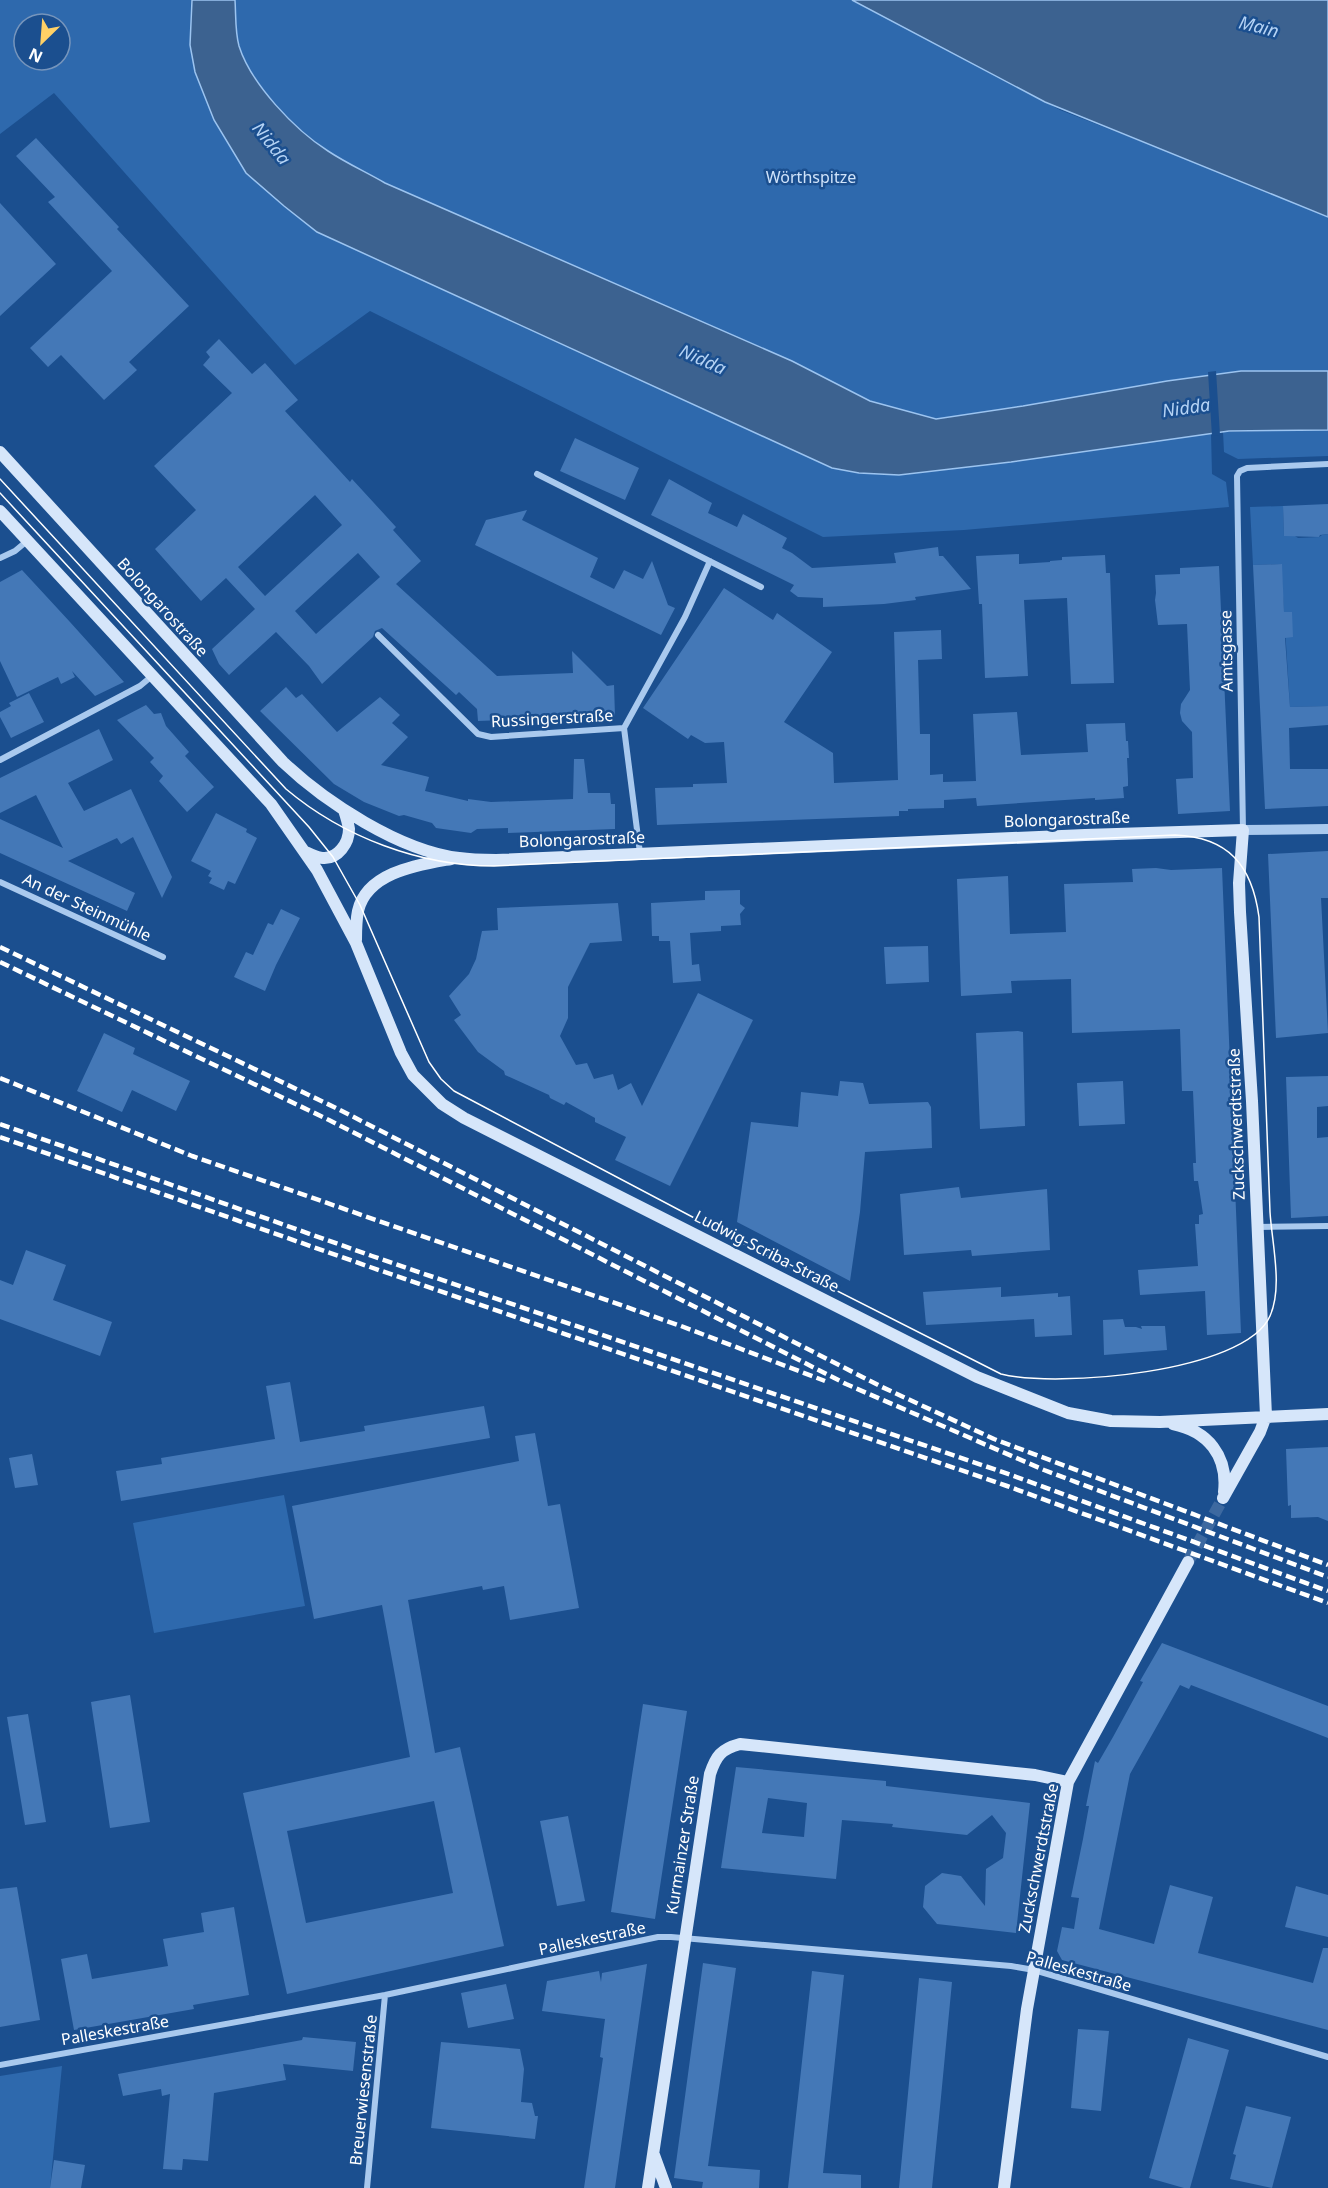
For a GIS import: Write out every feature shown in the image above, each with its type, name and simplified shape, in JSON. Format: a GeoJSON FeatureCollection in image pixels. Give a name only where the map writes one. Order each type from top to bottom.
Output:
{"type":"FeatureCollection","features":[{"type":"Feature","properties":{"kind":"main road","name":"Bolongarostraße"},"geometry":{"type":"LineString","coordinates":[[0,453],[283,762],[310,786],[344,810],[405,842],[430,852],[458,858],[496,860],[1243,830]]}},
{"type":"Feature","properties":{"kind":"main road"},"geometry":{"type":"LineString","coordinates":[[0,511],[271,804],[317,870],[356,943]]}},
{"type":"Feature","properties":{"kind":"main road"},"geometry":{"type":"LineString","coordinates":[[305,852],[322,859],[339,853],[349,830],[344,810]]}},
{"type":"Feature","properties":{"kind":"main road","name":"Zuckschwerdtstraße"},"geometry":{"type":"LineString","coordinates":[[1243,830],[1239,884],[1240,912],[1252,1101],[1266,1416]]}},
{"type":"Feature","properties":{"kind":"main road"},"geometry":{"type":"LineString","coordinates":[[356,943],[360,905],[376,883],[404,870],[458,858]]}},
{"type":"Feature","properties":{"kind":"main road","name":"Ludwig-Scriba-Straße"},"geometry":{"type":"LineString","coordinates":[[356,943],[401,1053],[413,1075],[442,1104],[465,1118],[997,1387],[1068,1413],[1111,1421],[1160,1422],[1328,1413]]}},
{"type":"Feature","properties":{"kind":"main road"},"geometry":{"type":"LineString","coordinates":[[1160,1422],[1188,1428],[1207,1439],[1216,1449],[1226,1480],[1223,1498],[1256,1439],[1266,1416]]}},
{"type":"Feature","properties":{"kind":"main road","name":"Zuckschwerdtstraße"},"geometry":{"type":"LineString","coordinates":[[1004,2188],[1034,1970],[1068,1782],[1188,1562]]}},
{"type":"Feature","properties":{"kind":"main road","name":"Kurmainzer Straße"},"geometry":{"type":"LineString","coordinates":[[648,2188],[710,1774],[719,1752],[727,1747],[740,1744],[764,1746],[1035,1775],[1068,1782]]}},
{"type":"Feature","properties":{"kind":"main road"},"geometry":{"type":"LineString","coordinates":[[654,2154],[666,2188]]}},
{"type":"Feature","properties":{"kind":"street","name":"Amtsgasse"},"geometry":{"type":"LineString","coordinates":[[1243,830],[1236,482],[1240,471],[1247,468],[1328,464]]}},
{"type":"Feature","properties":{"kind":"street"},"geometry":{"type":"LineString","coordinates":[[537,474],[761,587]]}},
{"type":"Feature","properties":{"kind":"street"},"geometry":{"type":"LineString","coordinates":[[0,558],[15,551],[27,541]]}},
{"type":"Feature","properties":{"kind":"street","name":"Russingerstraße"},"geometry":{"type":"LineString","coordinates":[[640,854],[624,728],[685,617],[710,561]]}},
{"type":"Feature","properties":{"kind":"street","name":"Russingerstraße"},"geometry":{"type":"LineString","coordinates":[[378,635],[478,734],[491,737],[624,728]]}},
{"type":"Feature","properties":{"kind":"street"},"geometry":{"type":"LineString","coordinates":[[0,760],[140,686],[153,676]]}},
{"type":"Feature","properties":{"kind":"street","name":"Bolongarostraße"},"geometry":{"type":"LineString","coordinates":[[1243,830],[1328,829]]}},
{"type":"Feature","properties":{"kind":"street","name":"An der Steinmühle"},"geometry":{"type":"LineString","coordinates":[[0,882],[163,957]]}},
{"type":"Feature","properties":{"kind":"street"},"geometry":{"type":"LineString","coordinates":[[1257,1227],[1328,1226]]}},
{"type":"Feature","properties":{"kind":"street","name":"Palleskestraße"},"geometry":{"type":"LineString","coordinates":[[0,2065],[385,1995],[658,1937],[1000,1965],[1034,1970],[1328,2057]]}},
{"type":"Feature","properties":{"kind":"street","name":"Breuerwiesenstraße"},"geometry":{"type":"LineString","coordinates":[[367,2188],[385,1995]]}},
{"type":"Feature","properties":{"kind":"green space"},"geometry":{"type":"Polygon","coordinates":[[[0,0],[191,0],[190,45],[195,72],[214,120],[317,232],[832,468],[859,473],[899,475],[1011,462],[1211,433],[1212,474],[1226,482],[1229,507],[964,530],[823,537],[370,311],[295,365],[54,93],[0,134],[0,0]]]}},
{"type":"Feature","properties":{"kind":"green space","name":"Wörthspitze"},"geometry":{"type":"Polygon","coordinates":[[[235,0],[854,0],[1060,110],[1328,214],[1328,371],[1241,371],[936,419],[870,401],[792,361],[385,183],[335,155],[302,131],[253,75],[239,46],[235,0]]]}},
{"type":"Feature","properties":{"kind":"green space"},"geometry":{"type":"Polygon","coordinates":[[[1328,430],[1328,456],[1238,459],[1224,452],[1223,432],[1328,430]]]}},
{"type":"Feature","properties":{"kind":"green space"},"geometry":{"type":"Polygon","coordinates":[[[1283,506],[1284,536],[1298,538],[1328,534],[1328,706],[1290,707],[1281,564],[1253,565],[1250,507],[1283,506]]]}},
{"type":"Feature","properties":{"kind":"green space"},"geometry":{"type":"Polygon","coordinates":[[[284,1495],[305,1606],[154,1633],[133,1523],[284,1495]]]}},
{"type":"Feature","properties":{"kind":"green space"},"geometry":{"type":"Polygon","coordinates":[[[62,2066],[50,2188],[0,2188],[0,2076],[62,2066]]]}},
{"type":"Feature","properties":{"kind":"water","name":"Nidda"},"geometry":{"type":"Polygon","coordinates":[[[192,0],[235,0],[239,46],[253,75],[289,119],[315,142],[342,160],[385,183],[792,361],[870,401],[936,419],[1241,371],[1328,371],[1328,430],[1229,431],[1011,462],[899,475],[859,473],[832,468],[317,232],[246,173],[214,120],[195,72],[190,45],[192,0]]]}},
{"type":"Feature","properties":{"kind":"water","name":"Main"},"geometry":{"type":"Polygon","coordinates":[[[852,0],[1328,0],[1328,217],[1045,102],[852,0]]]}},
{"type":"Feature","properties":{"kind":"pier"},"geometry":{"type":"Polygon","coordinates":[[[1216,371],[1220,435],[1212,436],[1208,372],[1216,371]]]}},
{"type":"Feature","properties":{"kind":"building"},"geometry":{"type":"Polygon","coordinates":[[[36,138],[189,306],[129,362],[137,370],[104,400],[61,355],[48,367],[30,348],[112,271],[48,202],[55,197],[16,156],[36,138]]]}},
{"type":"Feature","properties":{"kind":"building"},"geometry":{"type":"Polygon","coordinates":[[[0,203],[56,264],[0,316],[0,203]]]}},
{"type":"Feature","properties":{"kind":"building"},"geometry":{"type":"Polygon","coordinates":[[[219,339],[252,374],[265,363],[298,400],[285,411],[350,482],[352,479],[396,527],[393,530],[421,561],[396,584],[497,676],[573,673],[572,651],[607,686],[614,685],[615,716],[478,721],[477,709],[459,692],[456,695],[382,628],[375,631],[373,637],[322,684],[309,666],[276,632],[229,675],[219,664],[212,649],[255,609],[226,578],[201,601],[155,549],[196,510],[154,466],[232,393],[203,365],[210,357],[206,352],[219,339]],[[315,495],[238,567],[265,596],[342,525],[315,495]],[[358,553],[295,611],[316,634],[380,577],[358,553]]]}},
{"type":"Feature","properties":{"kind":"building"},"geometry":{"type":"Polygon","coordinates":[[[575,438],[639,468],[625,500],[560,471],[575,438]]]}},
{"type":"Feature","properties":{"kind":"building"},"geometry":{"type":"Polygon","coordinates":[[[669,479],[712,503],[708,513],[737,527],[743,514],[787,538],[782,548],[812,568],[896,563],[894,553],[938,547],[939,556],[943,556],[971,589],[884,604],[823,607],[823,598],[798,597],[790,591],[794,585],[651,515],[669,479]]]}},
{"type":"Feature","properties":{"kind":"building"},"geometry":{"type":"Polygon","coordinates":[[[1328,504],[1328,534],[1319,537],[1284,536],[1283,506],[1328,504]]]}},
{"type":"Feature","properties":{"kind":"building"},"geometry":{"type":"Polygon","coordinates":[[[527,510],[522,520],[598,558],[590,577],[614,589],[624,570],[643,579],[652,561],[668,605],[675,608],[661,635],[475,545],[486,520],[527,510]]]}},
{"type":"Feature","properties":{"kind":"building"},"geometry":{"type":"Polygon","coordinates":[[[1019,554],[1019,564],[1050,562],[1062,560],[1062,557],[1105,555],[1106,573],[1110,573],[1114,683],[1071,684],[1067,598],[1024,600],[1028,676],[985,678],[982,604],[979,604],[976,556],[1019,554]]]}},
{"type":"Feature","properties":{"kind":"building"},"geometry":{"type":"Polygon","coordinates":[[[1282,564],[1284,612],[1292,612],[1293,637],[1285,638],[1290,707],[1328,706],[1328,725],[1289,728],[1290,769],[1328,769],[1328,806],[1265,809],[1253,565],[1282,564]]]}},
{"type":"Feature","properties":{"kind":"building"},"geometry":{"type":"Polygon","coordinates":[[[1219,566],[1230,811],[1178,814],[1176,779],[1193,778],[1192,732],[1182,721],[1180,713],[1181,704],[1190,690],[1187,624],[1158,625],[1155,575],[1180,574],[1180,568],[1219,566]]]}},
{"type":"Feature","properties":{"kind":"building"},"geometry":{"type":"Polygon","coordinates":[[[22,570],[124,682],[95,696],[72,671],[75,677],[61,684],[58,677],[17,697],[0,661],[0,582],[22,570]]]}},
{"type":"Feature","properties":{"kind":"building"},"geometry":{"type":"Polygon","coordinates":[[[724,588],[773,620],[777,613],[832,652],[784,722],[833,753],[834,783],[898,780],[894,632],[941,630],[942,659],[918,660],[920,734],[930,734],[930,775],[943,774],[943,782],[976,781],[973,714],[1017,712],[1021,755],[1088,752],[1086,724],[1125,723],[1129,758],[1127,758],[1128,786],[1123,787],[1124,798],[977,806],[976,798],[944,800],[944,808],[908,809],[908,811],[899,811],[899,816],[657,825],[655,788],[727,783],[724,742],[705,743],[691,735],[688,739],[643,708],[724,588]]]}},
{"type":"Feature","properties":{"kind":"building"},"geometry":{"type":"Polygon","coordinates":[[[286,687],[296,698],[302,694],[337,732],[380,697],[400,715],[392,723],[408,737],[381,765],[429,777],[425,791],[468,801],[468,799],[491,802],[573,799],[574,759],[584,759],[588,793],[610,793],[611,804],[615,804],[615,829],[508,833],[508,828],[477,829],[471,833],[436,828],[432,823],[404,815],[399,816],[364,802],[334,784],[260,711],[286,687]]]}},
{"type":"Feature","properties":{"kind":"building"},"geometry":{"type":"Polygon","coordinates":[[[29,693],[44,722],[11,738],[0,717],[0,712],[11,706],[9,703],[29,693]]]}},
{"type":"Feature","properties":{"kind":"building"},"geometry":{"type":"Polygon","coordinates":[[[146,705],[154,714],[161,713],[166,726],[189,752],[185,756],[214,787],[187,812],[159,781],[163,776],[150,762],[154,758],[117,720],[146,705]]]}},
{"type":"Feature","properties":{"kind":"building"},"geometry":{"type":"Polygon","coordinates":[[[99,729],[113,760],[68,783],[84,811],[131,789],[172,877],[162,898],[133,837],[121,844],[117,838],[68,861],[135,893],[127,911],[0,853],[0,819],[63,848],[36,795],[0,813],[0,778],[99,729]]]}},
{"type":"Feature","properties":{"kind":"building"},"geometry":{"type":"Polygon","coordinates":[[[216,813],[247,829],[246,832],[257,838],[235,884],[228,881],[224,890],[209,883],[212,878],[208,876],[211,871],[191,861],[216,813]]]}},
{"type":"Feature","properties":{"kind":"building"},"geometry":{"type":"Polygon","coordinates":[[[1328,851],[1328,898],[1321,898],[1328,1033],[1276,1038],[1268,854],[1328,851]]]}},
{"type":"Feature","properties":{"kind":"building"},"geometry":{"type":"Polygon","coordinates":[[[1222,868],[1241,1333],[1207,1335],[1205,1291],[1140,1295],[1138,1270],[1198,1266],[1195,1224],[1199,1224],[1199,1215],[1203,1214],[1198,1181],[1194,1181],[1193,1163],[1196,1163],[1193,1091],[1182,1091],[1180,1029],[1072,1033],[1071,979],[1011,981],[1012,993],[961,996],[957,879],[1008,876],[1010,934],[1066,932],[1064,884],[1133,882],[1132,869],[1171,870],[1222,868]]]}},
{"type":"Feature","properties":{"kind":"building"},"geometry":{"type":"Polygon","coordinates":[[[740,890],[740,904],[745,908],[740,914],[741,925],[721,926],[721,931],[690,933],[692,965],[699,964],[701,981],[673,983],[670,941],[659,941],[659,936],[652,936],[651,903],[705,900],[705,891],[740,890]]]}},
{"type":"Feature","properties":{"kind":"building"},"geometry":{"type":"Polygon","coordinates":[[[618,903],[622,941],[590,943],[568,987],[568,1018],[560,1036],[576,1065],[587,1063],[594,1079],[613,1074],[618,1090],[631,1083],[642,1106],[698,993],[753,1020],[670,1186],[615,1160],[626,1137],[595,1122],[595,1118],[566,1102],[564,1105],[550,1098],[549,1095],[505,1075],[504,1071],[478,1052],[454,1020],[461,1015],[449,996],[469,974],[476,959],[482,931],[498,930],[497,908],[618,903]]]}},
{"type":"Feature","properties":{"kind":"building"},"geometry":{"type":"Polygon","coordinates":[[[281,909],[300,918],[265,991],[234,977],[246,952],[253,955],[268,923],[273,925],[281,909]]]}},
{"type":"Feature","properties":{"kind":"building"},"geometry":{"type":"Polygon","coordinates":[[[928,946],[929,982],[886,984],[884,947],[928,946]]]}},
{"type":"Feature","properties":{"kind":"building"},"geometry":{"type":"Polygon","coordinates":[[[1023,1032],[1025,1126],[980,1129],[976,1033],[1023,1032]]]}},
{"type":"Feature","properties":{"kind":"building"},"geometry":{"type":"Polygon","coordinates":[[[104,1033],[135,1048],[133,1054],[190,1081],[176,1111],[132,1090],[122,1112],[77,1091],[104,1033]]]}},
{"type":"Feature","properties":{"kind":"building"},"geometry":{"type":"Polygon","coordinates":[[[1328,1076],[1328,1106],[1317,1107],[1317,1138],[1328,1137],[1328,1216],[1291,1218],[1286,1077],[1328,1076]]]}},
{"type":"Feature","properties":{"kind":"building"},"geometry":{"type":"Polygon","coordinates":[[[840,1081],[863,1083],[869,1104],[928,1102],[931,1107],[932,1148],[865,1152],[860,1212],[850,1281],[737,1222],[751,1122],[798,1127],[801,1092],[838,1096],[840,1081]]]}},
{"type":"Feature","properties":{"kind":"building"},"geometry":{"type":"Polygon","coordinates":[[[1123,1081],[1125,1124],[1079,1126],[1077,1083],[1123,1081]]]}},
{"type":"Feature","properties":{"kind":"building"},"geometry":{"type":"Polygon","coordinates":[[[959,1187],[961,1198],[1047,1189],[1050,1250],[972,1256],[971,1250],[904,1255],[900,1194],[959,1187]]]}},
{"type":"Feature","properties":{"kind":"building"},"geometry":{"type":"Polygon","coordinates":[[[26,1250],[66,1265],[53,1300],[112,1322],[100,1356],[0,1319],[0,1280],[13,1285],[26,1250]]]}},
{"type":"Feature","properties":{"kind":"building"},"geometry":{"type":"Polygon","coordinates":[[[1001,1287],[1001,1297],[1058,1293],[1058,1297],[1070,1296],[1072,1335],[1035,1337],[1034,1319],[926,1325],[923,1292],[1001,1287]]]}},
{"type":"Feature","properties":{"kind":"building"},"geometry":{"type":"Polygon","coordinates":[[[1123,1319],[1125,1327],[1142,1329],[1141,1326],[1165,1326],[1167,1350],[1104,1355],[1103,1320],[1123,1319]]]}},
{"type":"Feature","properties":{"kind":"building"},"geometry":{"type":"Polygon","coordinates":[[[290,1382],[300,1442],[365,1431],[364,1426],[484,1406],[490,1438],[121,1501],[116,1471],[162,1464],[161,1458],[275,1439],[266,1386],[290,1382]]]}},
{"type":"Feature","properties":{"kind":"building"},"geometry":{"type":"Polygon","coordinates":[[[535,1433],[548,1506],[560,1504],[579,1608],[510,1620],[504,1586],[483,1590],[482,1586],[408,1600],[435,1753],[460,1747],[504,1946],[287,1994],[243,1793],[410,1757],[382,1605],[314,1619],[292,1506],[519,1461],[515,1436],[535,1433]],[[434,1801],[287,1831],[306,1923],[453,1893],[434,1801]]]}},
{"type":"Feature","properties":{"kind":"building"},"geometry":{"type":"Polygon","coordinates":[[[1328,1447],[1328,1521],[1318,1517],[1291,1518],[1291,1505],[1288,1506],[1286,1449],[1328,1447]]]}},
{"type":"Feature","properties":{"kind":"building"},"geometry":{"type":"Polygon","coordinates":[[[32,1454],[38,1485],[15,1488],[9,1458],[32,1454]]]}},
{"type":"Feature","properties":{"kind":"building"},"geometry":{"type":"Polygon","coordinates":[[[1162,1643],[1328,1706],[1328,1738],[1191,1685],[1189,1689],[1180,1685],[1130,1774],[1099,1929],[1154,1944],[1170,1885],[1213,1897],[1198,1953],[1313,1983],[1323,1948],[1328,1948],[1328,2030],[1062,1960],[1057,1951],[1062,1927],[1074,1929],[1079,1898],[1071,1897],[1089,1806],[1086,1806],[1095,1761],[1098,1763],[1113,1737],[1143,1682],[1140,1681],[1162,1643]]]}},
{"type":"Feature","properties":{"kind":"building"},"geometry":{"type":"Polygon","coordinates":[[[130,1695],[150,1822],[110,1828],[91,1702],[130,1695]]]}},
{"type":"Feature","properties":{"kind":"building"},"geometry":{"type":"Polygon","coordinates":[[[643,1704],[687,1711],[655,1919],[611,1912],[643,1704]]]}},
{"type":"Feature","properties":{"kind":"building"},"geometry":{"type":"Polygon","coordinates":[[[28,1714],[46,1822],[25,1825],[7,1717],[28,1714]]]}},
{"type":"Feature","properties":{"kind":"building"},"geometry":{"type":"Polygon","coordinates":[[[736,1767],[886,1781],[886,1786],[1030,1803],[1016,1933],[937,1924],[923,1907],[925,1886],[942,1873],[961,1876],[985,1906],[986,1869],[1003,1858],[1006,1833],[992,1815],[967,1835],[892,1827],[893,1824],[842,1820],[836,1879],[721,1868],[736,1767]],[[768,1798],[762,1833],[804,1837],[807,1803],[768,1798]]]}},
{"type":"Feature","properties":{"kind":"building"},"geometry":{"type":"Polygon","coordinates":[[[568,1816],[585,1901],[557,1906],[540,1821],[568,1816]]]}},
{"type":"Feature","properties":{"kind":"building"},"geometry":{"type":"Polygon","coordinates":[[[1296,1886],[1328,1895],[1328,1937],[1285,1927],[1296,1886]]]}},
{"type":"Feature","properties":{"kind":"building"},"geometry":{"type":"Polygon","coordinates":[[[17,1887],[40,2020],[0,2027],[0,1889],[17,1887]]]}},
{"type":"Feature","properties":{"kind":"building"},"geometry":{"type":"Polygon","coordinates":[[[234,1907],[249,1995],[193,2005],[194,2009],[74,2030],[61,1959],[87,1954],[92,1979],[168,1966],[163,1939],[204,1932],[201,1913],[234,1907]]]}},
{"type":"Feature","properties":{"kind":"building"},"geometry":{"type":"Polygon","coordinates":[[[703,1963],[736,1968],[708,2166],[760,2170],[759,2188],[702,2188],[703,2182],[674,2178],[703,1963]]]}},
{"type":"Feature","properties":{"kind":"building"},"geometry":{"type":"Polygon","coordinates":[[[647,1964],[615,2188],[584,2188],[603,2058],[600,2057],[605,2019],[542,2011],[547,1981],[599,1971],[601,1982],[602,1973],[647,1964]]]}},
{"type":"Feature","properties":{"kind":"building"},"geometry":{"type":"Polygon","coordinates":[[[812,1971],[844,1975],[823,2173],[861,2175],[861,2188],[788,2188],[812,1971]]]}},
{"type":"Feature","properties":{"kind":"building"},"geometry":{"type":"Polygon","coordinates":[[[919,1978],[952,1982],[932,2188],[899,2188],[919,1978]]]}},
{"type":"Feature","properties":{"kind":"building"},"geometry":{"type":"Polygon","coordinates":[[[506,1984],[514,2019],[468,2028],[461,1993],[506,1984]]]}},
{"type":"Feature","properties":{"kind":"building"},"geometry":{"type":"Polygon","coordinates":[[[1078,2029],[1109,2031],[1101,2111],[1071,2108],[1078,2029]]]}},
{"type":"Feature","properties":{"kind":"building"},"geometry":{"type":"Polygon","coordinates":[[[303,2037],[356,2042],[353,2071],[283,2064],[286,2080],[214,2093],[208,2161],[183,2159],[182,2170],[163,2169],[170,2094],[162,2096],[161,2089],[123,2096],[118,2074],[302,2040],[303,2037]]]}},
{"type":"Feature","properties":{"kind":"building"},"geometry":{"type":"Polygon","coordinates":[[[1188,2038],[1229,2050],[1190,2188],[1184,2188],[1149,2178],[1188,2038]]]}},
{"type":"Feature","properties":{"kind":"building"},"geometry":{"type":"Polygon","coordinates":[[[441,2042],[520,2049],[524,2069],[521,2102],[532,2103],[535,2116],[538,2116],[535,2139],[431,2128],[441,2042]]]}},
{"type":"Feature","properties":{"kind":"building"},"geometry":{"type":"Polygon","coordinates":[[[1246,2106],[1291,2117],[1272,2188],[1230,2179],[1236,2155],[1233,2154],[1246,2106]]]}},
{"type":"Feature","properties":{"kind":"building"},"geometry":{"type":"Polygon","coordinates":[[[54,2160],[85,2165],[81,2188],[50,2188],[54,2160]]]}},
{"type":"Feature","properties":{"kind":"tunnel"},"geometry":{"type":"LineString","coordinates":[[1188,1562],[1223,1498]]}},
{"type":"Feature","properties":{"kind":"tram line"},"geometry":{"type":"LineString","coordinates":[[0,479],[286,789],[332,821],[384,846],[438,861],[494,866],[1175,835],[1210,841],[1223,848],[1243,869],[1256,899],[1259,917],[1270,1212],[1276,1265],[1276,1292],[1270,1316],[1253,1335],[1225,1351],[1188,1363],[1146,1372],[1103,1377],[1027,1378],[1001,1374],[719,1231],[454,1091],[441,1079],[429,1062],[360,905],[333,857],[309,827],[0,493]]}},
{"type":"Feature","properties":{"kind":"railway"},"geometry":{"type":"LineString","coordinates":[[0,947],[336,1108],[882,1387],[994,1439],[1328,1565]]}},
{"type":"Feature","properties":{"kind":"railway"},"geometry":{"type":"LineString","coordinates":[[0,962],[329,1120],[846,1384],[1044,1470],[1328,1577]]}},
{"type":"Feature","properties":{"kind":"railway"},"geometry":{"type":"LineString","coordinates":[[0,1078],[192,1156],[681,1326],[825,1381]]}},
{"type":"Feature","properties":{"kind":"railway"},"geometry":{"type":"LineString","coordinates":[[0,1124],[372,1256],[1011,1475],[1328,1591]]}},
{"type":"Feature","properties":{"kind":"railway"},"geometry":{"type":"LineString","coordinates":[[0,1137],[1007,1486],[1328,1603]]}}]}
